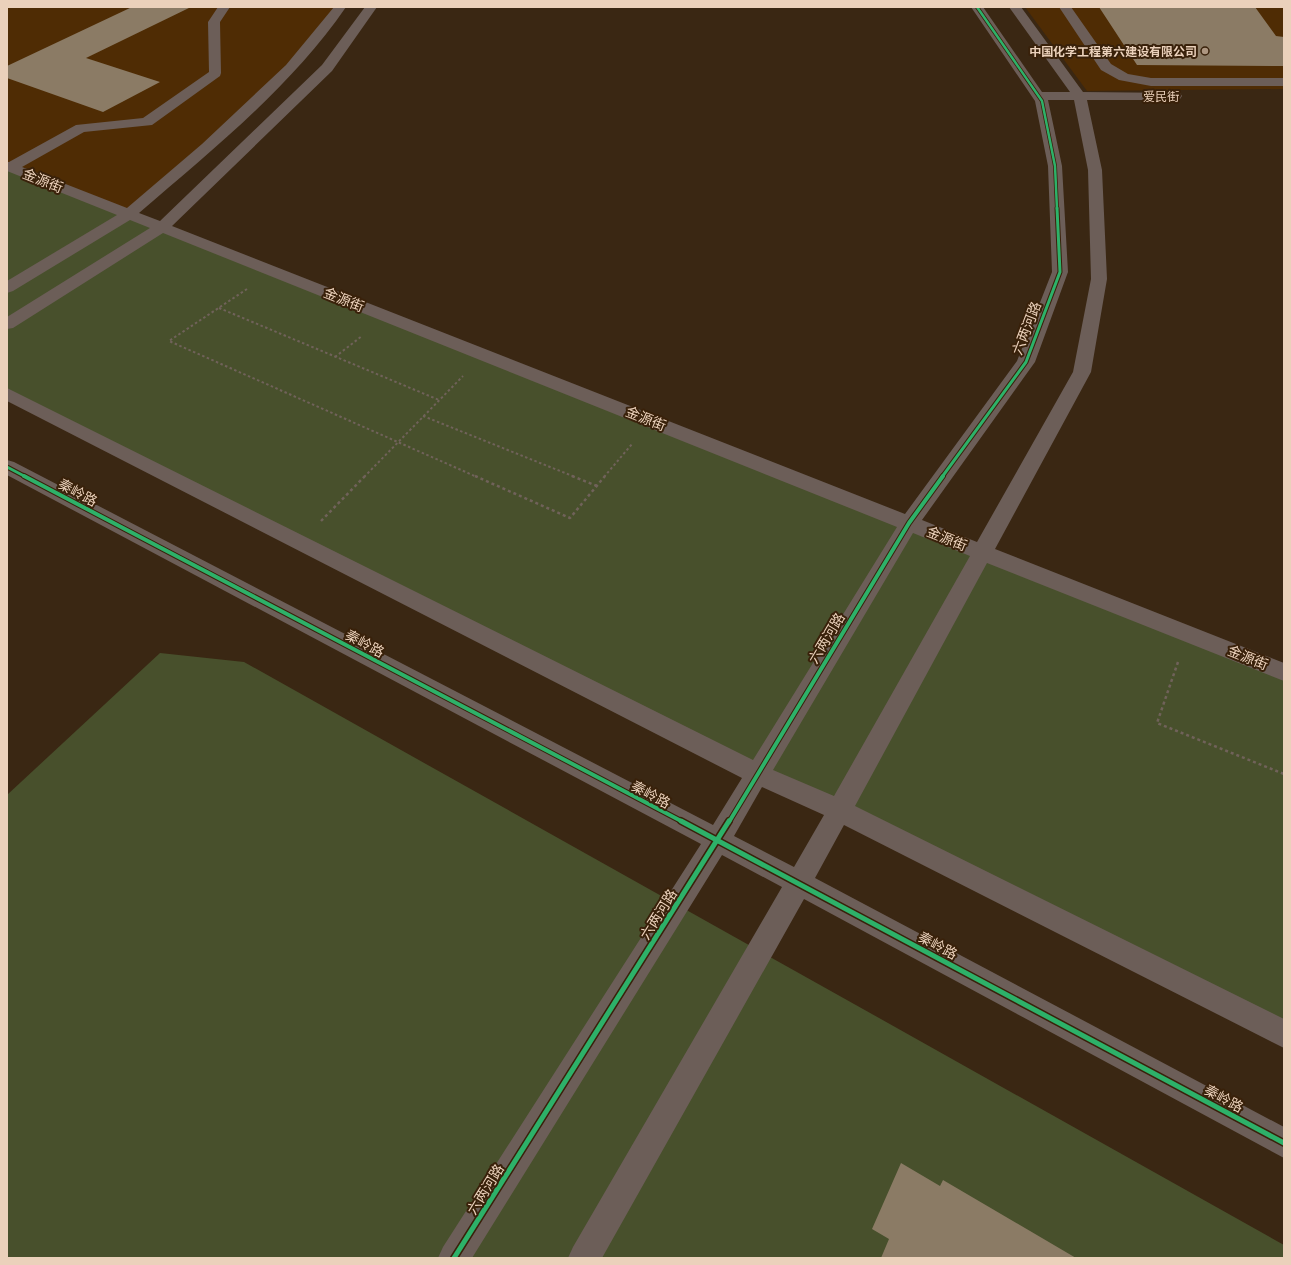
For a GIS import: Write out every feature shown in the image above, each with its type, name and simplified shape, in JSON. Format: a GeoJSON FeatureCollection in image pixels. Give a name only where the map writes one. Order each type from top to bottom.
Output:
{"type":"FeatureCollection","features":[{"type":"Feature","properties":{"kind":"street"},"geometry":{"type":"LineString","coordinates":[[9,166],[80,128],[147,122],[215,73],[214,22],[224,7]]}},
{"type":"Feature","properties":{"kind":"street"},"geometry":{"type":"LineString","coordinates":[[7,288],[129,214],[206,147],[291,68],[340,7]]}},
{"type":"Feature","properties":{"kind":"street"},"geometry":{"type":"LineString","coordinates":[[7,324],[162,227],[327,68],[371,7]]}},
{"type":"Feature","properties":{"kind":"street","name":"六两河路"},"geometry":{"type":"LineString","coordinates":[[454,1258],[717,841],[909,523],[1026,362],[1060,272],[1055,166],[1042,101],[977,7]]}},
{"type":"Feature","properties":{"kind":"street"},"geometry":{"type":"LineString","coordinates":[[584,1258],[799,883],[1082,372],[1099,279],[1096,170],[1080,97],[1015,7]]}},
{"type":"Feature","properties":{"kind":"street"},"geometry":{"type":"LineString","coordinates":[[1065,7],[1106,66],[1124,77],[1152,82],[1284,82]]}},
{"type":"Feature","properties":{"kind":"street","name":"爱民街"},"geometry":{"type":"LineString","coordinates":[[1038,96],[1190,96]]}},
{"type":"Feature","properties":{"kind":"street","name":"金源街"},"geometry":{"type":"LineString","coordinates":[[9,166],[1284,672]]}},
{"type":"Feature","properties":{"kind":"street"},"geometry":{"type":"LineString","coordinates":[[7,394],[757,774],[839,810],[1284,1034]]}},
{"type":"Feature","properties":{"kind":"street","name":"秦岭路"},"geometry":{"type":"LineString","coordinates":[[7,467],[799,883],[1284,1143]]}},
{"type":"Feature","properties":{"kind":"path"},"geometry":{"type":"LineString","coordinates":[[274,271],[169,341],[570,518],[652,421]]}},
{"type":"Feature","properties":{"kind":"path"},"geometry":{"type":"LineString","coordinates":[[219,308],[439,400]]}},
{"type":"Feature","properties":{"kind":"path"},"geometry":{"type":"LineString","coordinates":[[299,543],[397,441],[485,354]]}},
{"type":"Feature","properties":{"kind":"path"},"geometry":{"type":"LineString","coordinates":[[423,416],[597,486]]}},
{"type":"Feature","properties":{"kind":"path"},"geometry":{"type":"LineString","coordinates":[[1189,634],[1157,723],[1284,774]]}},
{"type":"Feature","properties":{"kind":"shaded area"},"geometry":{"type":"Polygon","coordinates":[[[7,7],[340,7],[291,68],[129,214],[7,166],[7,7]]]}},
{"type":"Feature","properties":{"kind":"shaded area","name":"中国化学工程第六建设有限公司"},"geometry":{"type":"Polygon","coordinates":[[[1025,7],[1284,7],[1284,89],[1087,91],[1025,7]]]}},
{"type":"Feature","properties":{"kind":"green space"},"geometry":{"type":"Polygon","coordinates":[[[7,166],[1284,672],[1284,1034],[7,394],[7,166]]]}},
{"type":"Feature","properties":{"kind":"green space"},"geometry":{"type":"Polygon","coordinates":[[[160,653],[244,662],[1284,1245],[1284,1258],[7,1258],[7,795],[160,653]]]}},
{"type":"Feature","properties":{"kind":"building"},"geometry":{"type":"Polygon","coordinates":[[[132,7],[191,7],[86,58],[160,82],[103,112],[7,78],[7,66],[132,7]]]}},
{"type":"Feature","properties":{"kind":"building"},"geometry":{"type":"Polygon","coordinates":[[[1099,7],[1255,7],[1276,36],[1284,37],[1284,66],[1137,65],[1099,7]]]}},
{"type":"Feature","properties":{"kind":"building"},"geometry":{"type":"Polygon","coordinates":[[[901,1163],[940,1186],[943,1180],[1076,1258],[881,1258],[889,1239],[872,1229],[901,1163]]]}},
{"type":"Feature","properties":{"kind":"cycle path"},"geometry":{"type":"LineString","coordinates":[[454,1258],[717,841],[909,523],[1026,362],[1060,272],[1055,166],[1042,101],[977,7]]}},
{"type":"Feature","properties":{"kind":"cycle path"},"geometry":{"type":"LineString","coordinates":[[7,467],[799,883],[1284,1143]]}},
{"type":"Feature","properties":{"kind":"place","name":"中国化学工程第六建设有限公司"},"geometry":{"type":"Point","coordinates":[1205,51]}}]}
